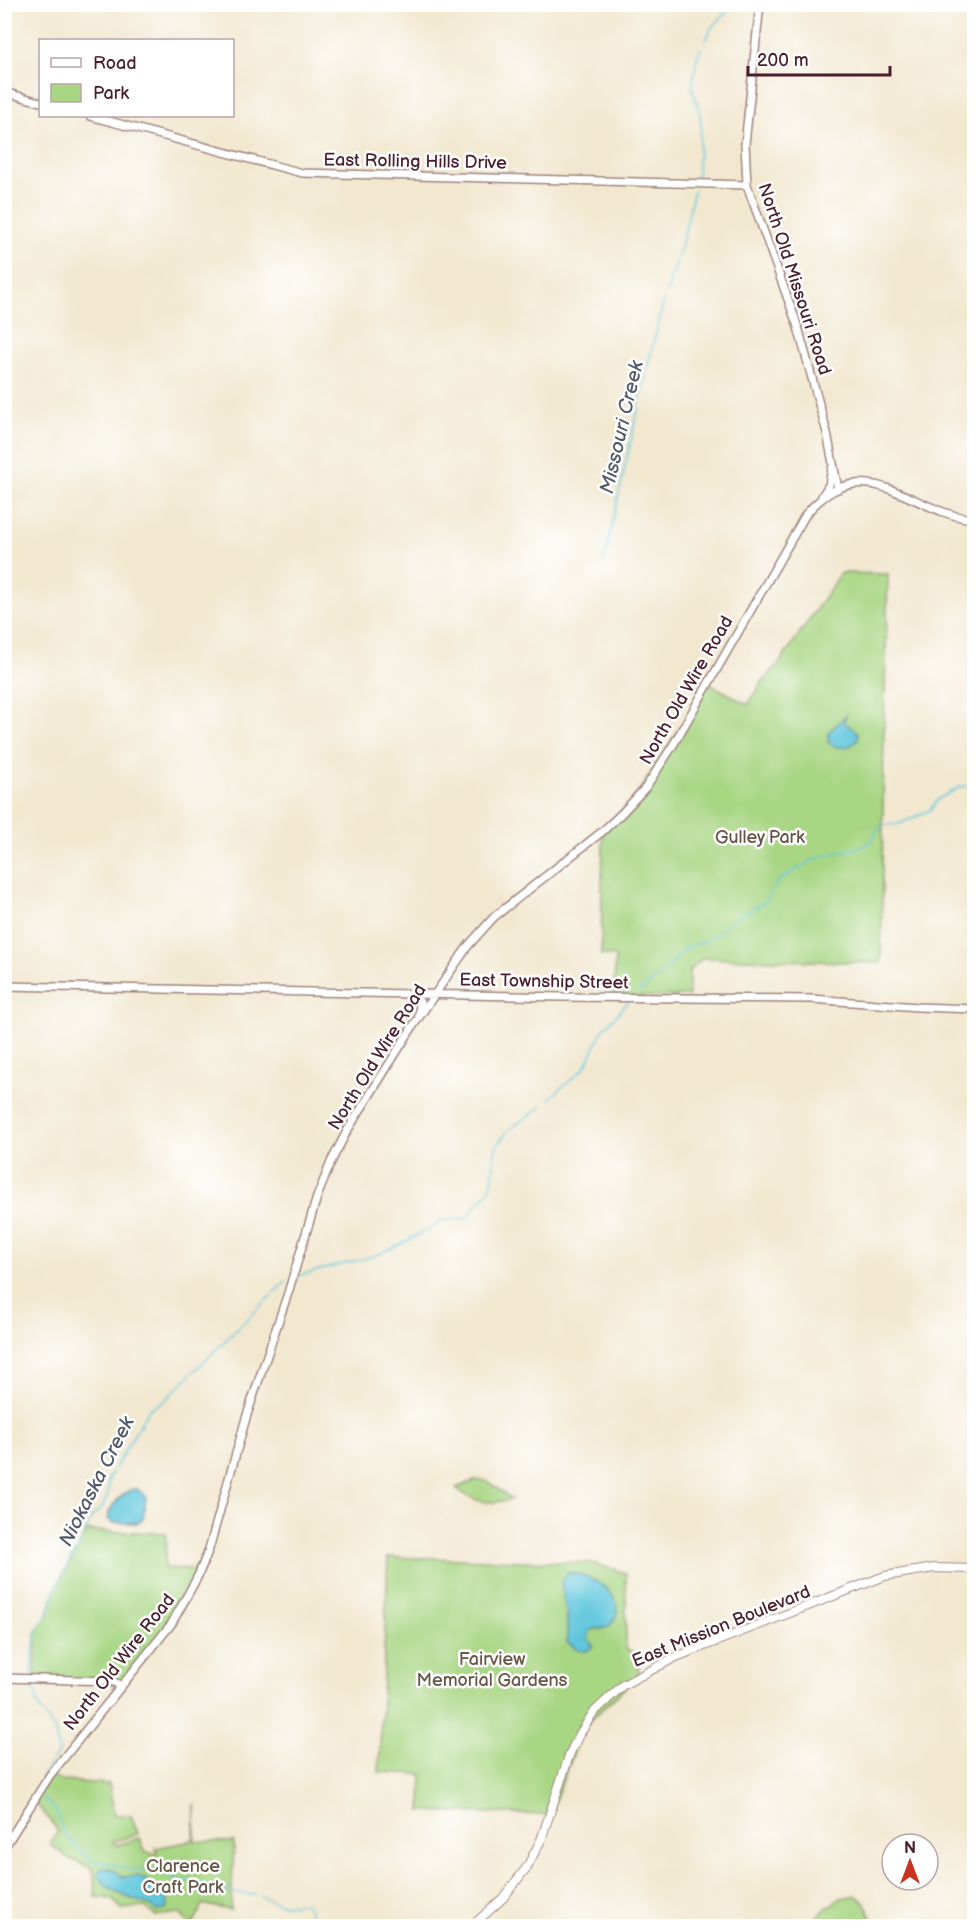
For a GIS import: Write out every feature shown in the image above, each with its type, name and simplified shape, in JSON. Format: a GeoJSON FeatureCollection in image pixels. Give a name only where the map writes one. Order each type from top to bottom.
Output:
{"type":"FeatureCollection","features":[{"type":"Feature","properties":{"kind":"main road","name":"East Mission Boulevard"},"geometry":{"type":"LineString","coordinates":[[472,1926],[503,1898],[527,1868],[541,1840],[570,1753],[578,1737],[593,1713],[623,1685],[676,1657],[885,1576],[934,1568],[975,1569]]}},
{"type":"Feature","properties":{"kind":"street","name":"North Old Missouri Road"},"geometry":{"type":"LineString","coordinates":[[760,4],[745,144],[747,184],[798,327],[838,489]]}},
{"type":"Feature","properties":{"kind":"street"},"geometry":{"type":"LineString","coordinates":[[4,92],[39,102]]}},
{"type":"Feature","properties":{"kind":"street","name":"East Rolling Hills Drive"},"geometry":{"type":"LineString","coordinates":[[94,117],[302,173],[747,184]]}},
{"type":"Feature","properties":{"kind":"street"},"geometry":{"type":"LineString","coordinates":[[819,501],[829,485],[832,461]]}},
{"type":"Feature","properties":{"kind":"street","name":"North Old Wire Road"},"geometry":{"type":"LineString","coordinates":[[4,1848],[50,1775],[172,1623],[198,1576],[209,1550],[246,1418],[274,1338],[324,1178],[347,1131],[417,1020],[468,946],[494,917],[593,840],[646,787],[678,737],[806,514],[819,501],[838,489],[866,483],[882,485],[942,512],[975,519]]}},
{"type":"Feature","properties":{"kind":"street","name":"East Township Street"},"geometry":{"type":"LineString","coordinates":[[4,986],[614,998],[680,996],[812,999],[975,1009]]}},
{"type":"Feature","properties":{"kind":"street"},"geometry":{"type":"LineString","coordinates":[[407,993],[417,997],[420,1002],[421,1009],[417,1020]]}},
{"type":"Feature","properties":{"kind":"street"},"geometry":{"type":"LineString","coordinates":[[4,1678],[110,1681],[121,1685]]}},
{"type":"Feature","properties":{"kind":"green space","name":"Gulley Park"},"geometry":{"type":"Polygon","coordinates":[[[841,573],[888,574],[881,963],[703,958],[689,971],[689,996],[614,998],[615,956],[601,955],[603,831],[633,801],[709,683],[748,705],[841,573]]]}},
{"type":"Feature","properties":{"kind":"green space"},"geometry":{"type":"Polygon","coordinates":[[[476,1480],[487,1481],[512,1499],[496,1502],[476,1500],[456,1488],[476,1480]]]}},
{"type":"Feature","properties":{"kind":"green space"},"geometry":{"type":"Polygon","coordinates":[[[87,1531],[166,1533],[165,1568],[201,1569],[182,1608],[121,1685],[35,1678],[38,1628],[47,1616],[56,1588],[87,1531]]]}},
{"type":"Feature","properties":{"kind":"green space","name":"Fairview Memorial Gardens"},"geometry":{"type":"Polygon","coordinates":[[[388,1557],[592,1563],[626,1573],[626,1649],[638,1655],[639,1675],[585,1725],[549,1815],[421,1811],[422,1774],[379,1772],[388,1557]]]}},
{"type":"Feature","properties":{"kind":"green space","name":"Clarence Craft Park"},"geometry":{"type":"Polygon","coordinates":[[[50,1775],[61,1781],[109,1784],[114,1815],[131,1815],[138,1834],[113,1842],[117,1845],[140,1838],[145,1852],[157,1854],[156,1848],[191,1841],[194,1836],[195,1804],[195,1841],[234,1842],[231,1910],[202,1904],[196,1919],[190,1926],[180,1913],[155,1916],[145,1907],[122,1909],[112,1899],[96,1897],[93,1869],[70,1859],[50,1844],[58,1832],[33,1801],[50,1775]]]}},
{"type":"Feature","properties":{"kind":"green space"},"geometry":{"type":"Polygon","coordinates":[[[855,1895],[866,1905],[873,1926],[805,1926],[838,1899],[855,1895]]]}},
{"type":"Feature","properties":{"kind":"water"},"geometry":{"type":"Polygon","coordinates":[[[846,715],[844,722],[858,733],[858,739],[852,745],[836,746],[828,742],[829,732],[846,715]]]}},
{"type":"Feature","properties":{"kind":"water"},"geometry":{"type":"Polygon","coordinates":[[[137,1489],[146,1496],[143,1519],[137,1523],[112,1523],[108,1519],[113,1506],[124,1494],[137,1489]]]}},
{"type":"Feature","properties":{"kind":"water"},"geometry":{"type":"Polygon","coordinates":[[[567,1573],[587,1577],[597,1582],[613,1596],[617,1605],[616,1614],[609,1626],[590,1631],[588,1638],[593,1646],[587,1651],[578,1650],[567,1642],[567,1612],[561,1580],[567,1573]]]}},
{"type":"Feature","properties":{"kind":"water"},"geometry":{"type":"Polygon","coordinates":[[[113,1869],[123,1877],[138,1876],[144,1879],[167,1899],[168,1908],[156,1911],[149,1905],[114,1890],[98,1876],[99,1870],[113,1869]]]}},
{"type":"Feature","properties":{"kind":"waterway","name":"Missouri Creek"},"geometry":{"type":"LineString","coordinates":[[706,40],[712,27],[726,13],[731,4]]}},
{"type":"Feature","properties":{"kind":"waterway","name":"Missouri Creek"},"geometry":{"type":"LineString","coordinates":[[697,177],[701,124],[700,112],[692,87],[697,57],[701,48]]}},
{"type":"Feature","properties":{"kind":"waterway","name":"Missouri Creek"},"geometry":{"type":"LineString","coordinates":[[667,291],[682,244],[694,190]]}},
{"type":"Feature","properties":{"kind":"waterway","name":"Missouri Creek"},"geometry":{"type":"LineString","coordinates":[[604,561],[664,300]]}},
{"type":"Feature","properties":{"kind":"waterway","name":"Niokaska Creek"},"geometry":{"type":"LineString","coordinates":[[639,991],[669,967],[683,949],[704,942],[737,917],[765,902],[777,882],[797,869],[817,858],[864,846],[872,841],[877,829],[883,825],[898,824],[911,819],[931,809],[937,800],[960,787],[974,785]]}},
{"type":"Feature","properties":{"kind":"waterway","name":"Niokaska Creek"},"geometry":{"type":"LineString","coordinates":[[549,1099],[583,1069],[602,1031],[628,1002]]}},
{"type":"Feature","properties":{"kind":"waterway","name":"Niokaska Creek"},"geometry":{"type":"LineString","coordinates":[[301,1275],[374,1256],[445,1220],[467,1218],[492,1184],[494,1156],[501,1140],[513,1127],[542,1107]]}},
{"type":"Feature","properties":{"kind":"waterway","name":"Niokaska Creek"},"geometry":{"type":"LineString","coordinates":[[32,1675],[33,1652],[38,1628],[49,1613],[56,1588],[71,1558],[76,1553],[92,1517],[102,1508],[108,1494],[109,1478],[149,1409],[163,1402],[286,1281]]}},
{"type":"Feature","properties":{"kind":"waterway","name":"Niokaska Creek"},"geometry":{"type":"LineString","coordinates":[[33,1682],[38,1706],[55,1731],[59,1752],[41,1782]]}},
{"type":"Feature","properties":{"kind":"waterway","name":"Niokaska Creek"},"geometry":{"type":"LineString","coordinates":[[44,1799],[56,1811],[65,1836],[87,1857],[96,1862],[109,1863],[130,1870],[151,1870],[220,1891],[255,1895]]}},
{"type":"Feature","properties":{"kind":"waterway","name":"Niokaska Creek"},"geometry":{"type":"LineString","coordinates":[[261,1896],[284,1905],[305,1902],[317,1926]]}}]}
